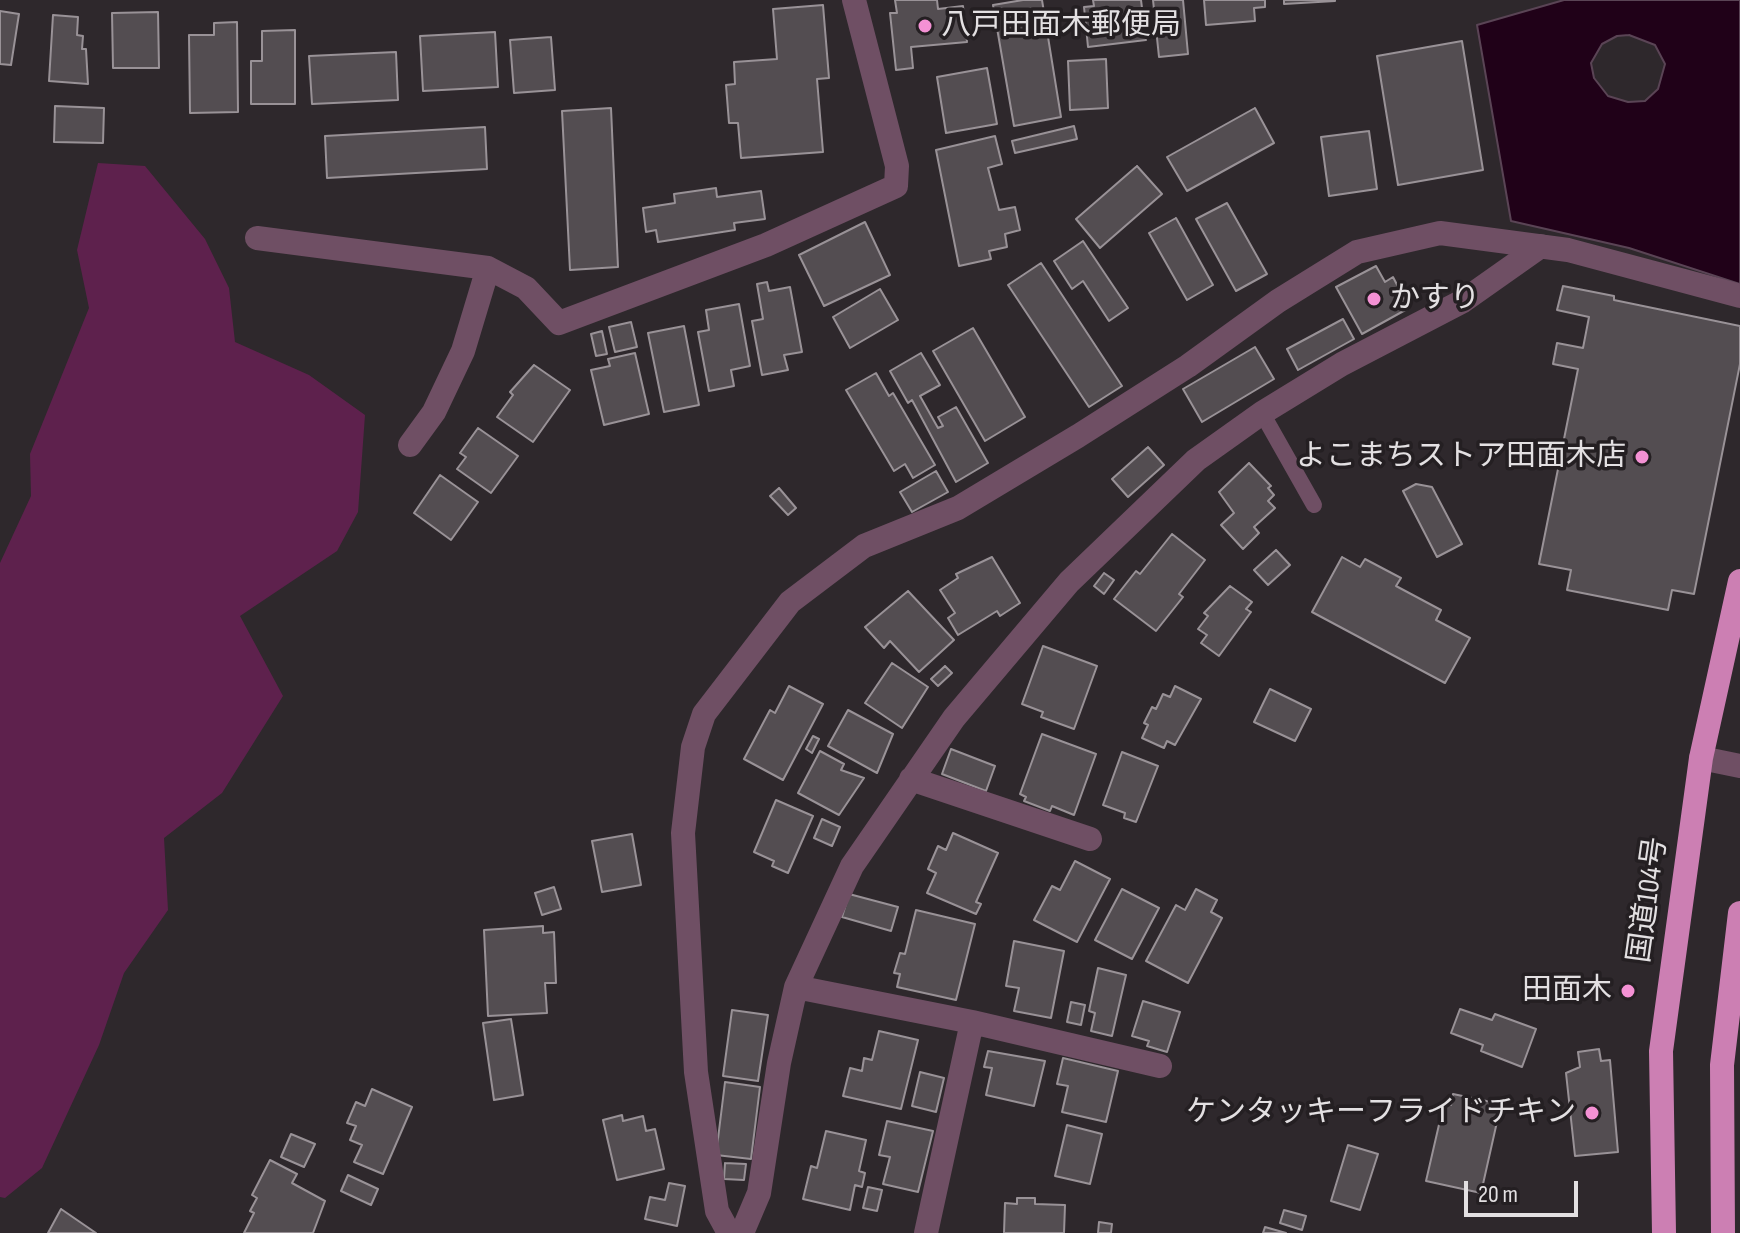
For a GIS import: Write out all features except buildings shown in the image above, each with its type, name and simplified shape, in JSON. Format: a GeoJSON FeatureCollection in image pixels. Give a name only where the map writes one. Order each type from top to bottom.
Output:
{"type":"FeatureCollection","features":[{"type":"Feature","properties":{"kind":"highway","name":"国道104号"},"geometry":{"type":"LineString","coordinates":[[1664,1233],[1661,1051],[1701,758],[1740,581]]}},
{"type":"Feature","properties":{"kind":"highway"},"geometry":{"type":"LineString","coordinates":[[1723,1233],[1722,1065],[1740,913]]}},
{"type":"Feature","properties":{"kind":"street"},"geometry":{"type":"LineString","coordinates":[[257,238],[488,268],[526,288],[559,323],[766,245],[896,186],[897,166],[854,0]]}},
{"type":"Feature","properties":{"kind":"street"},"geometry":{"type":"LineString","coordinates":[[729,1233],[717,1211],[696,1072],[683,833],[693,747],[704,714],[748,652],[790,602],[864,546],[958,508],[1188,366],[1278,301],[1357,252],[1440,233],[1541,246],[1685,278],[1740,296]]}},
{"type":"Feature","properties":{"kind":"street"},"geometry":{"type":"LineString","coordinates":[[742,1233],[759,1193],[779,1063],[796,987],[852,866],[954,718],[1069,582],[1196,460],[1262,413],[1342,364],[1463,301],[1541,246]]}},
{"type":"Feature","properties":{"kind":"street"},"geometry":{"type":"LineString","coordinates":[[410,445],[434,412],[463,351],[488,268]]}},
{"type":"Feature","properties":{"kind":"street"},"geometry":{"type":"LineString","coordinates":[[1701,758],[1740,766]]}},
{"type":"Feature","properties":{"kind":"street"},"geometry":{"type":"LineString","coordinates":[[911,779],[1090,839]]}},
{"type":"Feature","properties":{"kind":"street"},"geometry":{"type":"LineString","coordinates":[[796,987],[972,1022],[1160,1066]]}},
{"type":"Feature","properties":{"kind":"street"},"geometry":{"type":"LineString","coordinates":[[926,1233],[972,1022]]}},
{"type":"Feature","properties":{"kind":"lane"},"geometry":{"type":"LineString","coordinates":[[1262,413],[1314,505]]}},
{"type":"Feature","properties":{"kind":"shaded area"},"geometry":{"type":"Polygon","coordinates":[[[1564,0],[1740,0],[1740,284],[1629,248],[1511,221],[1477,25],[1564,0]],[[1629,35],[1617,36],[1602,44],[1591,63],[1594,78],[1608,96],[1628,102],[1645,101],[1658,89],[1665,64],[1655,45],[1629,35]]]}},
{"type":"Feature","properties":{"kind":"shaded area"},"geometry":{"type":"Polygon","coordinates":[[[98,163],[145,166],[205,239],[229,288],[235,342],[309,375],[365,415],[358,512],[337,551],[240,616],[283,696],[222,793],[164,838],[168,910],[124,973],[99,1045],[42,1168],[5,1198],[0,1197],[0,563],[31,496],[30,454],[89,308],[77,250],[98,163]]]}},
{"type":"Feature","properties":{"kind":"place","name":"八戸田面木郵便局"},"geometry":{"type":"Point","coordinates":[925,26]}},
{"type":"Feature","properties":{"kind":"place","name":"かすり"},"geometry":{"type":"Point","coordinates":[1374,299]}},
{"type":"Feature","properties":{"kind":"place","name":"よこまちストア田面木店"},"geometry":{"type":"Point","coordinates":[1642,457]}},
{"type":"Feature","properties":{"kind":"place","name":"田面木"},"geometry":{"type":"Point","coordinates":[1628,991]}},
{"type":"Feature","properties":{"kind":"place","name":"ケンタッキーフライドチキン"},"geometry":{"type":"Point","coordinates":[1592,1113]}}]}
